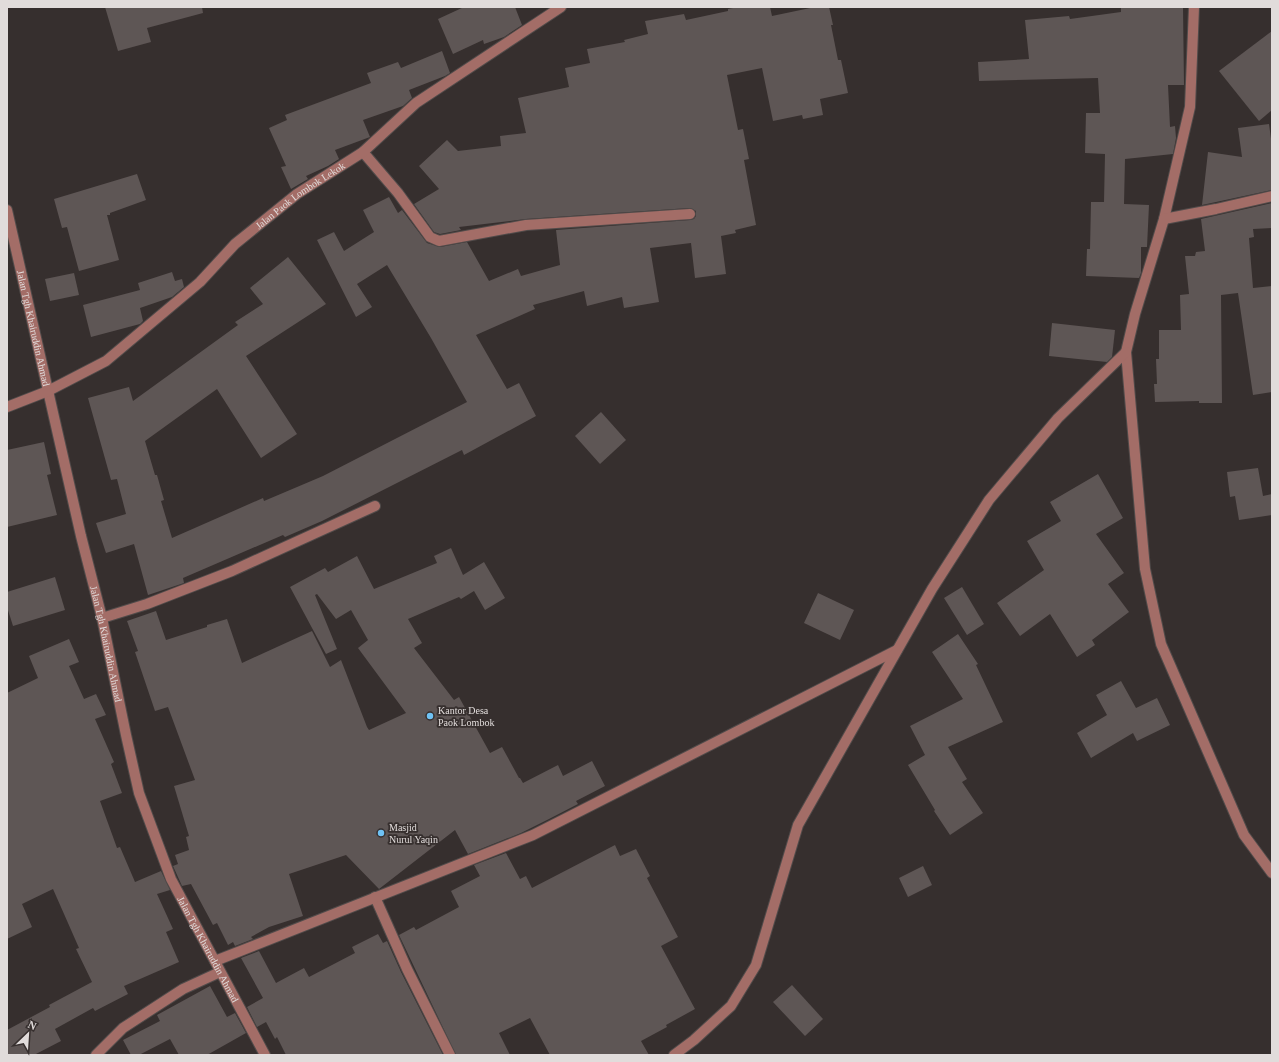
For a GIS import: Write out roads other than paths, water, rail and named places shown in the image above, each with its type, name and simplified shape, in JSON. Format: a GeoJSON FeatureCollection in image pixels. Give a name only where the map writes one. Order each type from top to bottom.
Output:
{"type":"FeatureCollection","features":[{"type":"Feature","properties":{"kind":"street","name":"Jalan Paok Lombok Lekok"},"geometry":{"type":"LineString","coordinates":[[7,407],[48,391],[106,361],[200,282],[242,239],[297,194],[363,152],[416,103],[561,7]]}},
{"type":"Feature","properties":{"kind":"street"},"geometry":{"type":"LineString","coordinates":[[1194,7],[1190,107],[1164,218],[1134,314],[1126,352],[1145,569],[1161,644],[1244,835],[1272,873]]}},
{"type":"Feature","properties":{"kind":"street"},"geometry":{"type":"LineString","coordinates":[[363,152],[398,193],[430,237],[439,241],[526,226],[690,214]]}},
{"type":"Feature","properties":{"kind":"street"},"geometry":{"type":"LineString","coordinates":[[1164,218],[1216,209],[1272,196]]}},
{"type":"Feature","properties":{"kind":"street","name":"Jalan Tgh Khairuddin Ahmad"},"geometry":{"type":"LineString","coordinates":[[7,210],[81,536],[102,618],[126,735],[140,793],[171,879],[220,972],[256,1035],[265,1055]]}},
{"type":"Feature","properties":{"kind":"street"},"geometry":{"type":"LineString","coordinates":[[674,1055],[694,1040],[731,1006],[756,965],[798,825],[932,589],[989,500],[1058,418],[1126,352]]}},
{"type":"Feature","properties":{"kind":"street"},"geometry":{"type":"LineString","coordinates":[[102,618],[147,604],[232,571],[375,506]]}},
{"type":"Feature","properties":{"kind":"street"},"geometry":{"type":"LineString","coordinates":[[215,961],[533,835],[897,650]]}},
{"type":"Feature","properties":{"kind":"street"},"geometry":{"type":"LineString","coordinates":[[375,897],[407,969],[450,1055]]}},
{"type":"Feature","properties":{"kind":"street"},"geometry":{"type":"LineString","coordinates":[[96,1055],[123,1028],[183,989],[220,972]]}},
{"type":"Feature","properties":{"kind":"place","name":"Kantor Desa Paok Lombok"},"geometry":{"type":"Point","coordinates":[430,716]}},
{"type":"Feature","properties":{"kind":"place","name":"Masjid Nurul Yaqin"},"geometry":{"type":"Point","coordinates":[381,833]}}]}
